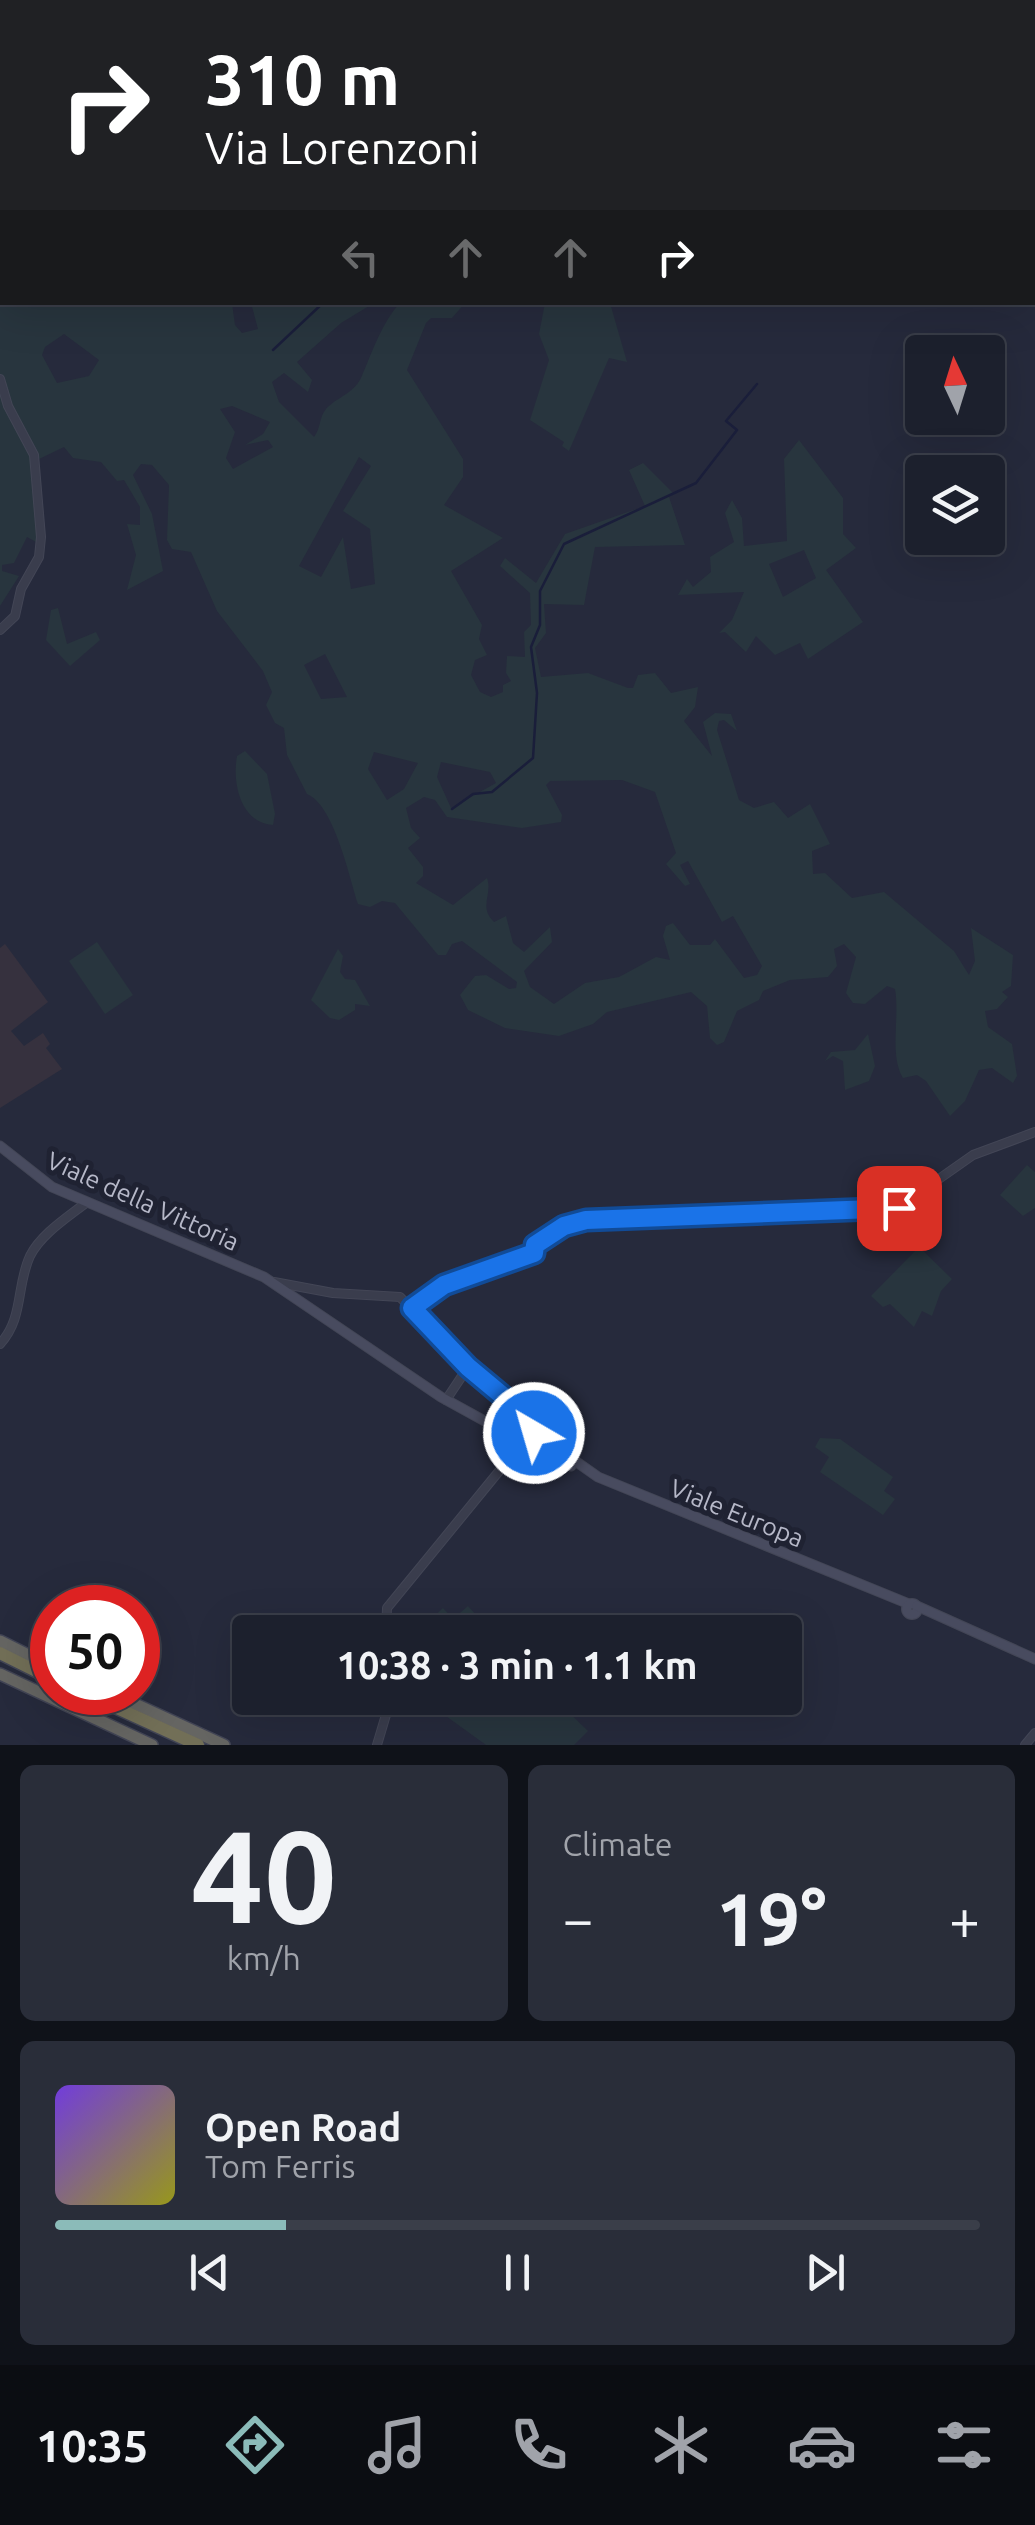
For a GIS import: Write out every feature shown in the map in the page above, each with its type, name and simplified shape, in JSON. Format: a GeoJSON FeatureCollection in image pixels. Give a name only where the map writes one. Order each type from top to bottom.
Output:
{"type":"FeatureCollection","features":[{"type":"Feature","properties":{"kind":"highway"},"geometry":{"type":"LineString","coordinates":[[0,1639],[30,1655]]}},
{"type":"Feature","properties":{"kind":"highway"},"geometry":{"type":"LineString","coordinates":[[0,1654],[30,1668]]}},
{"type":"Feature","properties":{"kind":"highway"},"geometry":{"type":"LineString","coordinates":[[0,1662],[30,1676]]}},
{"type":"Feature","properties":{"kind":"highway"},"geometry":{"type":"LineString","coordinates":[[0,1674],[152,1745]]}},
{"type":"Feature","properties":{"kind":"highway"},"geometry":{"type":"LineString","coordinates":[[115,1715],[180,1745]]}},
{"type":"Feature","properties":{"kind":"highway"},"geometry":{"type":"LineString","coordinates":[[132,1715],[198,1745]]}},
{"type":"Feature","properties":{"kind":"highway"},"geometry":{"type":"LineString","coordinates":[[159,1715],[224,1745]]}},
{"type":"Feature","properties":{"kind":"main road","name":"Viale della Vittoria"},"geometry":{"type":"LineString","coordinates":[[1,1148],[44,1182],[272,1281]]}},
{"type":"Feature","properties":{"kind":"main road"},"geometry":{"type":"LineString","coordinates":[[272,1281],[446,1400],[514,1439],[533,1444]]}},
{"type":"Feature","properties":{"kind":"main road"},"geometry":{"type":"LineString","coordinates":[[421,1384],[467,1413]]}},
{"type":"Feature","properties":{"kind":"main road","name":"Viale Europa"},"geometry":{"type":"LineString","coordinates":[[533,1444],[588,1472],[1035,1659]]}},
{"type":"Feature","properties":{"kind":"street"},"geometry":{"type":"LineString","coordinates":[[0,379],[8,406],[34,455],[41,537],[38,557],[21,589],[14,616],[0,630]]}},
{"type":"Feature","properties":{"kind":"street"},"geometry":{"type":"LineString","coordinates":[[412,1308],[444,1285],[518,1256],[564,1226],[586,1220],[899,1208],[964,1161],[1035,1132]]}},
{"type":"Feature","properties":{"kind":"street"},"geometry":{"type":"LineString","coordinates":[[0,1344],[16,1322],[26,1270],[37,1245],[87,1202]]}},
{"type":"Feature","properties":{"kind":"street"},"geometry":{"type":"LineString","coordinates":[[272,1281],[316,1290],[397,1295],[468,1367],[526,1416],[533,1444],[509,1459],[398,1592],[385,1615]]}},
{"type":"Feature","properties":{"kind":"street"},"geometry":{"type":"LineString","coordinates":[[446,1400],[468,1367]]}},
{"type":"Feature","properties":{"kind":"street"},"geometry":{"type":"LineString","coordinates":[[509,1459],[514,1439]]}},
{"type":"Feature","properties":{"kind":"street"},"geometry":{"type":"LineString","coordinates":[[377,1745],[386,1715]]}},
{"type":"Feature","properties":{"kind":"street"},"geometry":{"type":"LineString","coordinates":[[1026,1745],[1035,1733]]}},
{"type":"Feature","properties":{"kind":"shaded area"},"geometry":{"type":"Polygon","coordinates":[[[0,305],[232,305],[235,325],[242,333],[258,329],[252,305],[371,305],[341,323],[297,362],[312,380],[308,392],[284,373],[272,382],[279,402],[314,437],[326,409],[358,383],[382,329],[398,305],[463,305],[452,318],[431,318],[426,323],[407,370],[463,459],[463,477],[444,505],[503,538],[451,571],[482,625],[479,639],[487,655],[475,660],[471,675],[480,692],[491,697],[503,692],[503,685],[511,681],[506,673],[507,656],[525,657],[524,632],[531,625],[530,593],[500,566],[505,558],[536,583],[565,534],[645,506],[629,470],[643,463],[674,494],[669,497],[685,545],[595,547],[584,605],[544,604],[546,633],[535,648],[541,677],[588,673],[633,688],[638,675],[655,673],[671,693],[698,687],[695,707],[684,721],[712,756],[703,722],[715,713],[731,714],[737,731],[724,720],[719,721],[717,730],[739,800],[754,808],[774,802],[788,818],[810,804],[830,844],[812,851],[813,874],[825,873],[852,898],[884,892],[954,951],[969,975],[975,961],[971,928],[1013,955],[1011,986],[1002,992],[1008,997],[997,1009],[985,1011],[988,1027],[1012,1044],[1017,1076],[1013,1083],[992,1068],[979,1070],[965,1101],[950,1116],[926,1081],[917,1075],[903,1078],[899,1069],[895,989],[887,986],[865,1004],[853,1003],[846,993],[856,957],[844,944],[834,949],[837,966],[828,977],[790,980],[763,991],[759,1000],[737,1011],[724,1042],[717,1045],[710,1038],[707,1006],[691,992],[607,1012],[593,1024],[559,1036],[505,1028],[468,1010],[460,995],[475,976],[486,975],[509,989],[516,988],[517,982],[462,941],[452,944],[446,955],[438,955],[395,903],[382,901],[370,907],[358,904],[333,826],[317,801],[307,794],[287,755],[284,728],[275,723],[266,705],[272,692],[263,671],[217,611],[191,552],[172,549],[167,540],[169,485],[152,465],[141,464],[133,475],[152,514],[163,571],[127,590],[136,555],[127,524],[140,525],[140,507],[124,480],[117,481],[101,462],[73,458],[64,447],[37,460],[38,543],[27,537],[14,563],[2,565],[2,571],[19,576],[0,606],[0,305]],[[64,334],[45,347],[42,355],[57,383],[89,376],[99,360],[64,334]],[[232,406],[220,409],[235,432],[226,458],[233,469],[273,447],[268,440],[245,445],[263,434],[270,422],[232,406]],[[359,457],[299,566],[321,577],[343,537],[351,589],[375,584],[370,529],[343,511],[371,466],[359,457]],[[325,654],[304,665],[321,699],[347,697],[325,654]],[[374,752],[368,769],[387,800],[404,789],[418,763],[374,752]],[[441,762],[437,777],[451,808],[496,783],[490,772],[441,762]],[[622,780],[550,781],[546,785],[562,815],[561,822],[522,828],[447,817],[435,800],[424,797],[406,808],[411,828],[420,838],[408,848],[423,867],[423,876],[416,883],[453,905],[487,878],[489,916],[494,922],[506,916],[513,943],[524,952],[550,927],[552,942],[524,971],[530,987],[554,1004],[585,983],[619,977],[656,957],[670,960],[663,936],[666,926],[673,923],[690,945],[710,945],[715,939],[744,978],[757,975],[762,966],[733,916],[722,922],[688,861],[680,865],[690,884],[685,886],[666,864],[676,853],[655,792],[622,780]]]}},
{"type":"Feature","properties":{"kind":"shaded area"},"geometry":{"type":"Polygon","coordinates":[[[545,305],[611,305],[627,362],[609,358],[569,451],[562,446],[564,442],[530,420],[549,360],[539,334],[545,305]]]}},
{"type":"Feature","properties":{"kind":"shaded area"},"geometry":{"type":"Polygon","coordinates":[[[799,440],[843,498],[843,534],[856,548],[826,570],[863,622],[808,659],[800,643],[775,655],[756,636],[746,652],[725,632],[719,633],[732,620],[744,592],[678,595],[687,579],[693,587],[711,572],[710,557],[734,542],[725,513],[732,500],[742,518],[744,546],[787,541],[784,459],[799,440]],[[804,550],[769,564],[783,597],[816,578],[804,550]]]}},
{"type":"Feature","properties":{"kind":"shaded area"},"geometry":{"type":"Polygon","coordinates":[[[58,608],[67,644],[96,632],[100,640],[70,666],[46,640],[51,610],[58,608]]]}},
{"type":"Feature","properties":{"kind":"shaded area"},"geometry":{"type":"Polygon","coordinates":[[[245,751],[267,774],[275,814],[273,825],[253,817],[241,800],[236,767],[237,756],[245,751]]]}},
{"type":"Feature","properties":{"kind":"shaded area"},"geometry":{"type":"Polygon","coordinates":[[[97,942],[133,995],[105,1014],[69,961],[97,942]]]}},
{"type":"Feature","properties":{"kind":"shaded area"},"geometry":{"type":"Polygon","coordinates":[[[5,944],[48,1002],[11,1031],[24,1046],[43,1033],[50,1044],[46,1048],[62,1069],[0,1108],[0,948],[5,944]]]}},
{"type":"Feature","properties":{"kind":"shaded area"},"geometry":{"type":"Polygon","coordinates":[[[338,949],[343,956],[340,972],[345,979],[355,980],[370,1006],[355,1004],[355,1010],[339,1020],[330,1018],[311,1000],[338,949]]]}},
{"type":"Feature","properties":{"kind":"shaded area"},"geometry":{"type":"Polygon","coordinates":[[[868,1034],[875,1066],[869,1081],[845,1090],[843,1061],[833,1056],[825,1061],[831,1052],[855,1050],[868,1034]]]}},
{"type":"Feature","properties":{"kind":"shaded area"},"geometry":{"type":"Polygon","coordinates":[[[1027,1165],[1035,1172],[1035,1208],[1023,1216],[1000,1195],[1027,1165]]]}},
{"type":"Feature","properties":{"kind":"shaded area"},"geometry":{"type":"Polygon","coordinates":[[[919,1247],[952,1279],[941,1291],[932,1316],[922,1311],[914,1327],[890,1304],[883,1307],[871,1296],[919,1247]]]}},
{"type":"Feature","properties":{"kind":"shaded area"},"geometry":{"type":"Polygon","coordinates":[[[820,1438],[840,1439],[893,1477],[884,1491],[895,1499],[883,1515],[820,1472],[829,1457],[815,1447],[820,1438]]]}},
{"type":"Feature","properties":{"kind":"shaded area"},"geometry":{"type":"Polygon","coordinates":[[[468,1606],[476,1615],[458,1615],[468,1606]]]}},
{"type":"Feature","properties":{"kind":"shaded area"},"geometry":{"type":"Polygon","coordinates":[[[445,1715],[572,1715],[588,1731],[574,1745],[486,1745],[445,1715]]]}},
{"type":"Feature","properties":{"kind":"waterway"},"geometry":{"type":"LineString","coordinates":[[273,350],[321,305]]}},
{"type":"Feature","properties":{"kind":"waterway"},"geometry":{"type":"LineString","coordinates":[[452,809],[473,794],[492,792],[533,758],[537,693],[531,647],[540,625],[540,591],[564,544],[696,483],[737,430],[726,421],[757,384]]}},
{"type":"Feature","properties":{"kind":"route"},"geometry":{"type":"LineString","coordinates":[[534,1433],[540,1435],[535,1423],[468,1367],[412,1308],[444,1285],[534,1253],[535,1245],[555,1231],[586,1220],[899,1208]]}}]}
